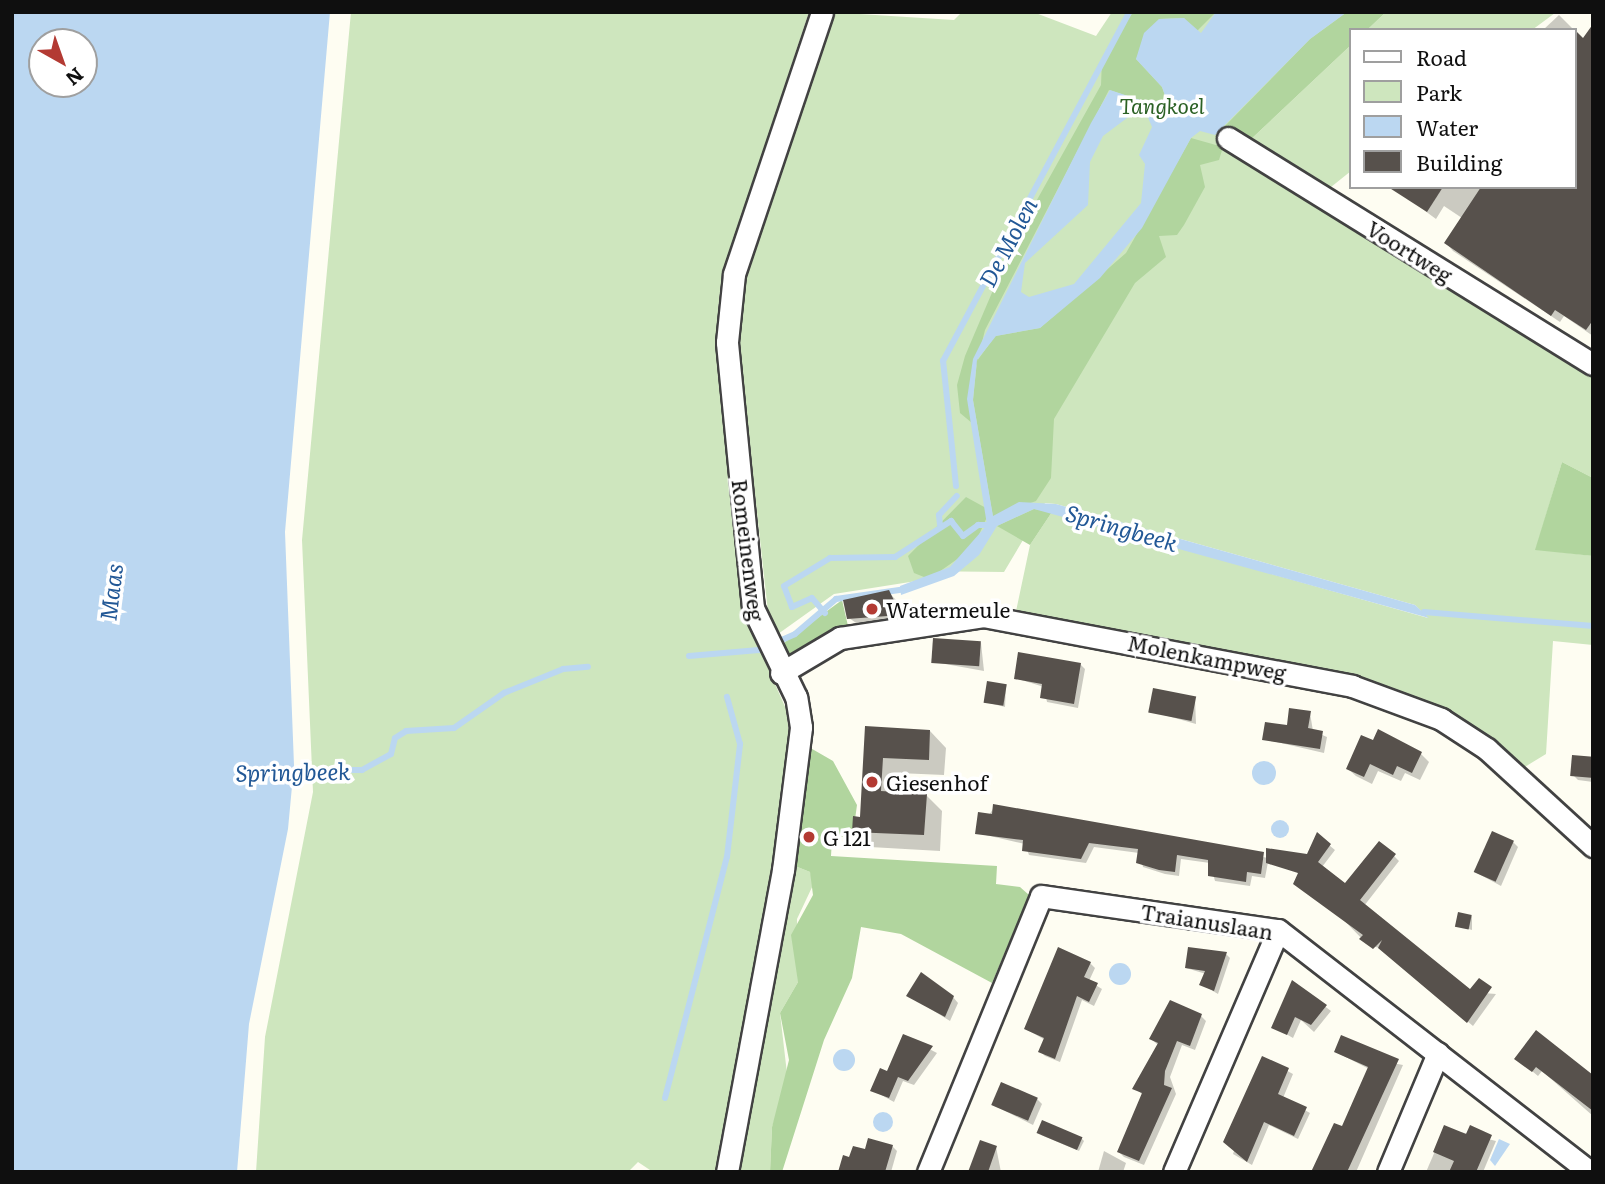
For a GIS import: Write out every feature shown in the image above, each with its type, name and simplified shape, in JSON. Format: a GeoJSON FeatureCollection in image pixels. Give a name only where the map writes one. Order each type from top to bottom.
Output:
{"type":"FeatureCollection","features":[{"type":"Feature","properties":{"kind":"street","name":"Romeinenweg"},"geometry":{"type":"LineString","coordinates":[[727,1172],[796,785],[800,727],[796,697],[760,634],[727,342],[734,274],[822,12]]}},
{"type":"Feature","properties":{"kind":"street","name":"Voortweg"},"geometry":{"type":"LineString","coordinates":[[1228,138],[1593,364]]}},
{"type":"Feature","properties":{"kind":"street","name":"Molenkampweg"},"geometry":{"type":"LineString","coordinates":[[777,665],[840,638],[983,616],[1352,686],[1441,719],[1487,749],[1593,846]]}},
{"type":"Feature","properties":{"kind":"street","name":"Traianuslaan"},"geometry":{"type":"LineString","coordinates":[[928,1172],[1041,896],[1278,930],[1590,1172]]}},
{"type":"Feature","properties":{"kind":"street"},"geometry":{"type":"LineString","coordinates":[[1174,1172],[1278,930]]}},
{"type":"Feature","properties":{"kind":"street"},"geometry":{"type":"LineString","coordinates":[[1388,1172],[1438,1053]]}},
{"type":"Feature","properties":{"kind":"green space"},"geometry":{"type":"Polygon","coordinates":[[[351,12],[809,12],[722,275],[718,310],[745,616],[786,709],[791,748],[721,1172],[653,1172],[638,1162],[628,1172],[256,1172],[265,1037],[313,792],[302,540],[351,12]]]}},
{"type":"Feature","properties":{"kind":"green space"},"geometry":{"type":"Polygon","coordinates":[[[828,12],[954,20],[962,12],[1033,12],[1096,36],[1112,12],[1379,12],[1350,28],[1239,150],[1593,371],[1593,478],[1562,462],[1536,549],[1593,556],[1593,645],[1553,641],[1546,754],[1523,768],[1497,744],[1353,679],[1015,616],[1030,545],[1052,512],[1428,618],[1415,605],[1056,504],[1045,503],[1004,572],[914,571],[929,579],[834,594],[771,639],[737,331],[739,290],[828,12]]]}},
{"type":"Feature","properties":{"kind":"green space"},"geometry":{"type":"Polygon","coordinates":[[[1133,12],[1216,12],[1195,33],[1184,18],[1159,19],[1136,59],[1162,87],[1170,110],[1109,90],[985,330],[968,399],[972,423],[960,413],[957,385],[965,356],[1014,241],[1101,85],[1102,60],[1133,12]]]}},
{"type":"Feature","properties":{"kind":"green space"},"geometry":{"type":"Polygon","coordinates":[[[1347,12],[1386,12],[1369,28],[1350,28],[1350,46],[1248,142],[1224,127],[1310,39],[1347,12]]]}},
{"type":"Feature","properties":{"kind":"green space"},"geometry":{"type":"Polygon","coordinates":[[[1386,12],[1555,13],[1535,28],[1369,28],[1386,12]]]}},
{"type":"Feature","properties":{"kind":"green space"},"geometry":{"type":"Polygon","coordinates":[[[1350,46],[1350,172],[1326,191],[1248,142],[1350,46]]]}},
{"type":"Feature","properties":{"kind":"green space"},"geometry":{"type":"Polygon","coordinates":[[[1191,138],[1223,147],[1219,160],[1200,165],[1205,187],[1177,235],[1159,236],[1166,257],[1135,283],[1054,419],[1051,478],[1036,501],[993,517],[973,400],[977,361],[995,336],[1040,328],[1126,253],[1191,138]]]}},
{"type":"Feature","properties":{"kind":"green space"},"geometry":{"type":"Polygon","coordinates":[[[1562,462],[1593,478],[1593,556],[1535,550],[1562,462]]]}},
{"type":"Feature","properties":{"kind":"green space"},"geometry":{"type":"Polygon","coordinates":[[[966,497],[986,508],[987,517],[973,548],[929,579],[914,573],[908,556],[966,497]]]}},
{"type":"Feature","properties":{"kind":"green space"},"geometry":{"type":"Polygon","coordinates":[[[1034,509],[1052,512],[1030,545],[997,526],[1034,509]]]}},
{"type":"Feature","properties":{"kind":"green space"},"geometry":{"type":"Polygon","coordinates":[[[842,600],[848,626],[779,660],[785,642],[842,600]]]}},
{"type":"Feature","properties":{"kind":"green space"},"geometry":{"type":"Polygon","coordinates":[[[807,746],[833,761],[857,805],[853,834],[832,839],[831,856],[997,866],[996,884],[1020,887],[1029,895],[992,983],[901,934],[861,927],[852,978],[824,1040],[782,1172],[770,1172],[772,1127],[789,1060],[780,1013],[798,982],[791,935],[813,895],[810,872],[790,864],[807,746]]]}},
{"type":"Feature","properties":{"kind":"green space"},"geometry":{"type":"Polygon","coordinates":[[[790,864],[810,872],[814,883],[797,919],[798,982],[780,1013],[788,1082],[772,1127],[770,1172],[732,1172],[790,864]]]}},
{"type":"Feature","properties":{"kind":"water","name":"Maas"},"geometry":{"type":"Polygon","coordinates":[[[12,12],[330,12],[285,532],[294,765],[288,829],[249,1024],[237,1172],[12,1172],[12,12]]]}},
{"type":"Feature","properties":{"kind":"water","name":"Tangkoel"},"geometry":{"type":"Polygon","coordinates":[[[1216,12],[1347,12],[1310,39],[1215,135],[1200,131],[1191,138],[1142,228],[1100,278],[1040,328],[996,336],[977,360],[973,400],[993,516],[1019,502],[1056,504],[1415,605],[1429,618],[1034,509],[997,526],[979,555],[954,576],[901,595],[900,586],[950,567],[987,525],[967,399],[973,359],[1091,123],[1110,90],[1170,110],[1162,87],[1136,59],[1144,33],[1159,19],[1184,18],[1201,33],[1216,12]],[[1143,106],[1103,136],[1090,162],[1088,205],[1025,263],[1021,292],[1029,297],[1074,284],[1141,203],[1145,164],[1139,155],[1152,127],[1143,106]]]}},
{"type":"Feature","properties":{"kind":"water"},"geometry":{"type":"Polygon","coordinates":[[[1264,761],[1273,764],[1276,773],[1273,782],[1264,785],[1255,782],[1252,773],[1255,764],[1264,761]]]}},
{"type":"Feature","properties":{"kind":"water"},"geometry":{"type":"Polygon","coordinates":[[[1280,820],[1286,823],[1289,829],[1286,835],[1280,838],[1274,835],[1271,829],[1274,823],[1280,820]]]}},
{"type":"Feature","properties":{"kind":"water"},"geometry":{"type":"Polygon","coordinates":[[[1120,963],[1128,966],[1131,974],[1128,982],[1120,985],[1112,982],[1109,974],[1112,966],[1120,963]]]}},
{"type":"Feature","properties":{"kind":"water"},"geometry":{"type":"Polygon","coordinates":[[[844,1049],[852,1052],[855,1060],[852,1068],[844,1071],[836,1068],[833,1060],[836,1052],[844,1049]]]}},
{"type":"Feature","properties":{"kind":"water"},"geometry":{"type":"Polygon","coordinates":[[[883,1112],[890,1115],[893,1122],[890,1129],[883,1132],[876,1129],[873,1122],[876,1115],[883,1112]]]}},
{"type":"Feature","properties":{"kind":"water"},"geometry":{"type":"Polygon","coordinates":[[[1499,1139],[1510,1144],[1495,1166],[1490,1160],[1499,1139]]]}},
{"type":"Feature","properties":{"kind":"building"},"geometry":{"type":"Polygon","coordinates":[[[1593,24],[1593,320],[1586,330],[1555,310],[1551,316],[1444,243],[1480,189],[1577,189],[1577,32],[1583,38],[1593,24]]]}},
{"type":"Feature","properties":{"kind":"building"},"geometry":{"type":"Polygon","coordinates":[[[1391,189],[1442,189],[1427,212],[1391,189]]]}},
{"type":"Feature","properties":{"kind":"building","name":"Watermeule"},"geometry":{"type":"Polygon","coordinates":[[[889,590],[901,615],[847,619],[843,600],[889,590]]]}},
{"type":"Feature","properties":{"kind":"building"},"geometry":{"type":"Polygon","coordinates":[[[933,638],[981,641],[979,666],[931,663],[933,638]]]}},
{"type":"Feature","properties":{"kind":"building"},"geometry":{"type":"Polygon","coordinates":[[[1018,652],[1081,663],[1074,704],[1040,698],[1042,684],[1014,679],[1018,652]]]}},
{"type":"Feature","properties":{"kind":"building"},"geometry":{"type":"Polygon","coordinates":[[[987,681],[1007,684],[1003,706],[984,703],[987,681]]]}},
{"type":"Feature","properties":{"kind":"building"},"geometry":{"type":"Polygon","coordinates":[[[1153,688],[1196,696],[1191,721],[1148,713],[1153,688]]]}},
{"type":"Feature","properties":{"kind":"building"},"geometry":{"type":"Polygon","coordinates":[[[1289,708],[1311,711],[1308,728],[1323,731],[1320,749],[1262,740],[1265,722],[1287,725],[1289,708]]]}},
{"type":"Feature","properties":{"kind":"building","name":"Giesenhof"},"geometry":{"type":"Polygon","coordinates":[[[865,726],[930,730],[929,760],[883,758],[881,791],[927,794],[924,835],[852,832],[853,816],[860,817],[865,726]]]}},
{"type":"Feature","properties":{"kind":"building"},"geometry":{"type":"Polygon","coordinates":[[[1378,729],[1422,752],[1412,773],[1397,766],[1393,775],[1370,764],[1364,777],[1346,769],[1361,735],[1373,740],[1378,729]]]}},
{"type":"Feature","properties":{"kind":"building"},"geometry":{"type":"Polygon","coordinates":[[[1572,755],[1593,757],[1591,778],[1570,776],[1572,755]]]}},
{"type":"Feature","properties":{"kind":"building"},"geometry":{"type":"Polygon","coordinates":[[[993,804],[1264,852],[1261,874],[1247,872],[1246,882],[1208,876],[1208,860],[1177,855],[1175,872],[1159,870],[1136,863],[1138,849],[1089,843],[1081,859],[1022,851],[1023,840],[975,834],[978,812],[992,814],[993,804]]]}},
{"type":"Feature","properties":{"kind":"building"},"geometry":{"type":"Polygon","coordinates":[[[1492,831],[1514,841],[1496,882],[1474,872],[1492,831]]]}},
{"type":"Feature","properties":{"kind":"building"},"geometry":{"type":"Polygon","coordinates":[[[1317,832],[1331,844],[1318,862],[1345,883],[1379,841],[1396,854],[1360,900],[1470,989],[1479,978],[1492,987],[1467,1023],[1378,948],[1382,940],[1373,949],[1359,939],[1363,935],[1293,884],[1298,873],[1266,863],[1266,848],[1307,854],[1317,832]]]}},
{"type":"Feature","properties":{"kind":"building"},"geometry":{"type":"Polygon","coordinates":[[[1458,912],[1472,915],[1469,930],[1455,927],[1458,912]]]}},
{"type":"Feature","properties":{"kind":"building"},"geometry":{"type":"Polygon","coordinates":[[[1058,947],[1091,962],[1084,977],[1098,983],[1089,1002],[1077,996],[1055,1059],[1038,1052],[1044,1038],[1024,1029],[1058,947]]]}},
{"type":"Feature","properties":{"kind":"building"},"geometry":{"type":"Polygon","coordinates":[[[1188,947],[1227,952],[1214,991],[1199,985],[1205,971],[1185,968],[1188,947]]]}},
{"type":"Feature","properties":{"kind":"building"},"geometry":{"type":"Polygon","coordinates":[[[921,972],[954,996],[945,1017],[906,996],[921,972]]]}},
{"type":"Feature","properties":{"kind":"building"},"geometry":{"type":"Polygon","coordinates":[[[1292,980],[1327,1005],[1311,1025],[1295,1017],[1287,1035],[1271,1028],[1292,980]]]}},
{"type":"Feature","properties":{"kind":"building"},"geometry":{"type":"Polygon","coordinates":[[[1170,1000],[1202,1014],[1190,1046],[1177,1041],[1165,1071],[1164,1085],[1172,1088],[1139,1161],[1117,1152],[1142,1093],[1132,1089],[1158,1043],[1149,1039],[1170,1000]]]}},
{"type":"Feature","properties":{"kind":"building"},"geometry":{"type":"Polygon","coordinates":[[[1536,1030],[1593,1075],[1593,1111],[1536,1067],[1532,1072],[1514,1059],[1536,1030]]]}},
{"type":"Feature","properties":{"kind":"building"},"geometry":{"type":"Polygon","coordinates":[[[903,1034],[933,1046],[908,1081],[898,1077],[889,1098],[870,1091],[880,1068],[887,1071],[903,1034]]]}},
{"type":"Feature","properties":{"kind":"building"},"geometry":{"type":"Polygon","coordinates":[[[1341,1035],[1399,1059],[1347,1172],[1311,1172],[1334,1123],[1342,1126],[1368,1067],[1334,1052],[1341,1035]]]}},
{"type":"Feature","properties":{"kind":"building"},"geometry":{"type":"Polygon","coordinates":[[[1262,1056],[1289,1068],[1278,1094],[1307,1107],[1294,1136],[1264,1122],[1247,1162],[1223,1142],[1262,1056]]]}},
{"type":"Feature","properties":{"kind":"building"},"geometry":{"type":"Polygon","coordinates":[[[1001,1082],[1038,1098],[1028,1121],[991,1105],[1001,1082]]]}},
{"type":"Feature","properties":{"kind":"building"},"geometry":{"type":"Polygon","coordinates":[[[1042,1120],[1083,1137],[1077,1150],[1037,1133],[1042,1120]]]}},
{"type":"Feature","properties":{"kind":"building"},"geometry":{"type":"Polygon","coordinates":[[[1444,1125],[1466,1134],[1470,1125],[1492,1135],[1476,1172],[1449,1172],[1454,1161],[1433,1152],[1444,1125]]]}},
{"type":"Feature","properties":{"kind":"building"},"geometry":{"type":"Polygon","coordinates":[[[868,1138],[893,1145],[885,1172],[838,1172],[843,1155],[849,1157],[853,1146],[865,1149],[868,1138]]]}},
{"type":"Feature","properties":{"kind":"building"},"geometry":{"type":"Polygon","coordinates":[[[980,1140],[997,1146],[988,1172],[968,1172],[980,1140]]]}},
{"type":"Feature","properties":{"kind":"waterway","name":"De Molen"},"geometry":{"type":"LineString","coordinates":[[956,486],[943,361],[1129,12]]}},
{"type":"Feature","properties":{"kind":"waterway","name":"De Molen"},"geometry":{"type":"LineString","coordinates":[[940,525],[939,515],[957,496]]}},
{"type":"Feature","properties":{"kind":"waterway"},"geometry":{"type":"LineString","coordinates":[[825,613],[812,598],[792,607],[784,586],[830,558],[895,557],[951,521],[963,536],[978,525],[992,525]]}},
{"type":"Feature","properties":{"kind":"waterway","name":"Springbeek"},"geometry":{"type":"LineString","coordinates":[[689,656],[759,650],[795,634],[836,599],[906,589]]}},
{"type":"Feature","properties":{"kind":"waterway","name":"Springbeek"},"geometry":{"type":"LineString","coordinates":[[1424,612],[1593,626]]}},
{"type":"Feature","properties":{"kind":"waterway","name":"Springbeek"},"geometry":{"type":"LineString","coordinates":[[287,770],[362,770],[391,754],[395,738],[406,731],[454,728],[504,693],[563,669],[588,667]]}},
{"type":"Feature","properties":{"kind":"waterway"},"geometry":{"type":"LineString","coordinates":[[665,1098],[727,857],[740,744],[727,697]]}},
{"type":"Feature","properties":{"kind":"place","name":"Watermeule"},"geometry":{"type":"Point","coordinates":[872,609]}},
{"type":"Feature","properties":{"kind":"place","name":"Giesenhof"},"geometry":{"type":"Point","coordinates":[872,782]}},
{"type":"Feature","properties":{"kind":"place","name":"G 121"},"geometry":{"type":"Point","coordinates":[809,837]}}]}
